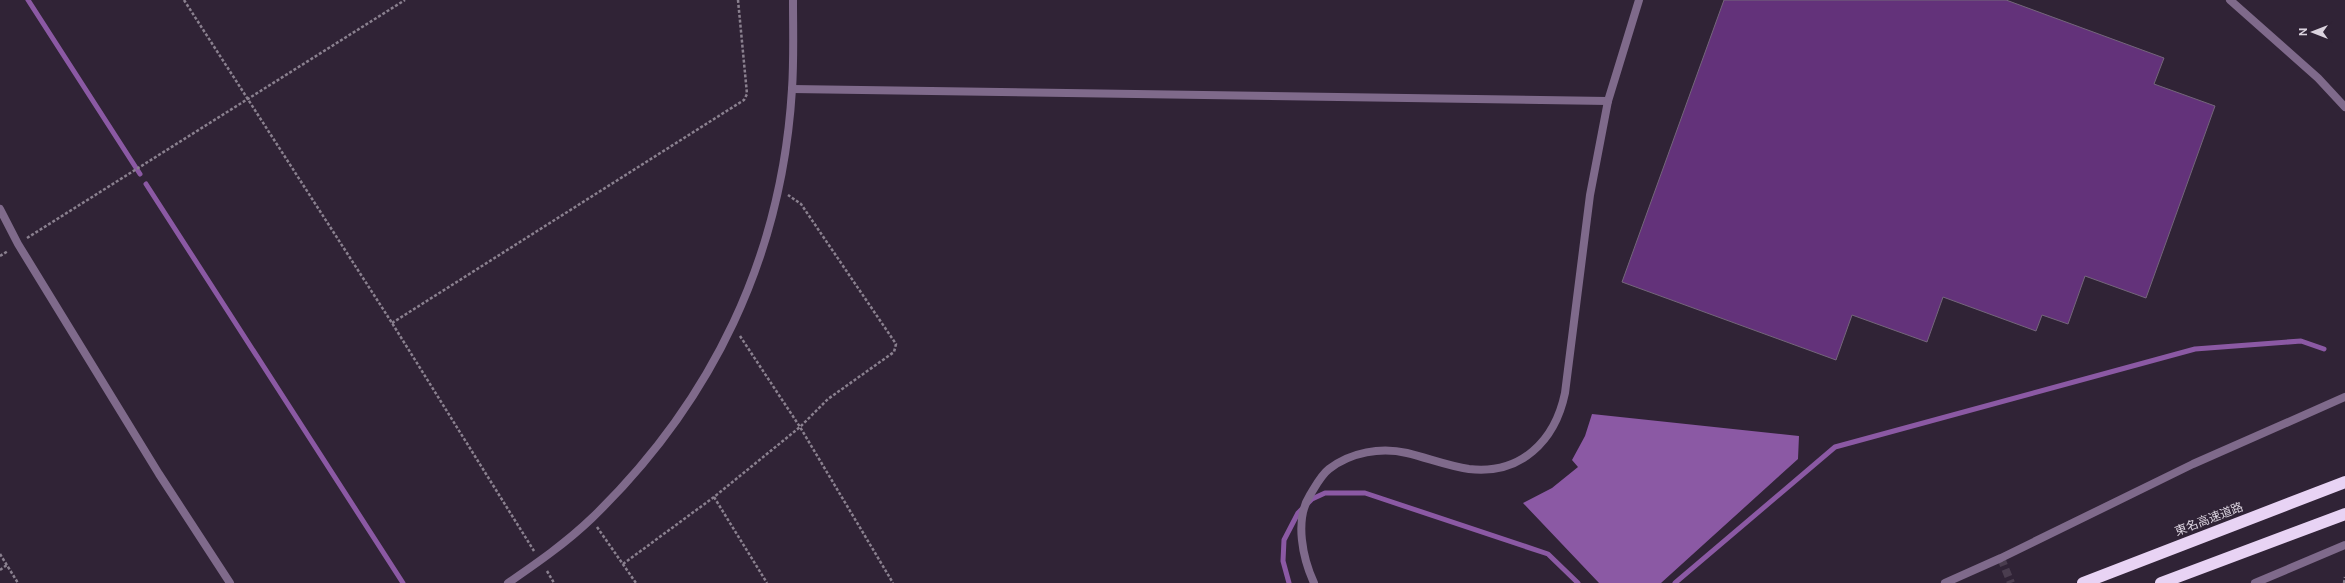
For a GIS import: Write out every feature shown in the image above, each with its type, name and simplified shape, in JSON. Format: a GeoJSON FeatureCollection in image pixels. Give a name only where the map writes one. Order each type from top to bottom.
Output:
{"type":"FeatureCollection","features":[{"type":"Feature","properties":{"kind":"highway","name":"東名高速道路"},"geometry":{"type":"LineString","coordinates":[[2083,583],[2345,482]]}},
{"type":"Feature","properties":{"kind":"highway"},"geometry":{"type":"LineString","coordinates":[[2161,583],[2345,514]]}},
{"type":"Feature","properties":{"kind":"street"},"geometry":{"type":"LineString","coordinates":[[508,583],[540,560],[591,519],[629,479],[664,438],[703,381],[734,326],[756,271],[778,187],[792,89],[793,0]]}},
{"type":"Feature","properties":{"kind":"street"},"geometry":{"type":"LineString","coordinates":[[1314,583],[1304,554],[1303,513],[1308,498],[1328,469],[1365,452],[1380,451],[1405,452],[1469,469],[1492,469],[1513,463],[1531,454],[1554,426],[1561,410],[1564,393],[1590,195],[1608,102],[1639,0]]}},
{"type":"Feature","properties":{"kind":"street"},"geometry":{"type":"LineString","coordinates":[[2230,0],[2318,78],[2345,107]]}},
{"type":"Feature","properties":{"kind":"street"},"geometry":{"type":"LineString","coordinates":[[792,89],[1608,102]]}},
{"type":"Feature","properties":{"kind":"street"},"geometry":{"type":"LineString","coordinates":[[0,209],[18,244],[159,474],[230,583]]}},
{"type":"Feature","properties":{"kind":"street"},"geometry":{"type":"LineString","coordinates":[[1945,583],[2001,558],[2193,464],[2345,397]]}},
{"type":"Feature","properties":{"kind":"street"},"geometry":{"type":"LineString","coordinates":[[2255,583],[2345,545]]}},
{"type":"Feature","properties":{"kind":"path"},"geometry":{"type":"LineString","coordinates":[[184,0],[247,101],[392,323],[554,583]]}},
{"type":"Feature","properties":{"kind":"path"},"geometry":{"type":"LineString","coordinates":[[18,244],[405,0]]}},
{"type":"Feature","properties":{"kind":"path"},"geometry":{"type":"LineString","coordinates":[[392,323],[744,100],[747,94],[738,0]]}},
{"type":"Feature","properties":{"kind":"path"},"geometry":{"type":"LineString","coordinates":[[623,564],[714,497],[800,427],[828,399],[894,352],[896,344],[801,204],[778,187]]}},
{"type":"Feature","properties":{"kind":"path"},"geometry":{"type":"LineString","coordinates":[[734,326],[800,427],[893,583]]}},
{"type":"Feature","properties":{"kind":"path"},"geometry":{"type":"LineString","coordinates":[[714,497],[767,583]]}},
{"type":"Feature","properties":{"kind":"path"},"geometry":{"type":"LineString","coordinates":[[591,519],[636,583]]}},
{"type":"Feature","properties":{"kind":"path"},"geometry":{"type":"LineString","coordinates":[[0,554],[18,583]]}},
{"type":"Feature","properties":{"kind":"path"},"geometry":{"type":"LineString","coordinates":[[0,570],[7,566]]}},
{"type":"Feature","properties":{"kind":"path"},"geometry":{"type":"LineString","coordinates":[[2344,583],[2345,577]]}},
{"type":"Feature","properties":{"kind":"shaded area"},"geometry":{"type":"Polygon","coordinates":[[[1592,414],[1799,436],[1798,459],[1661,583],[1599,583],[1523,503],[1552,488],[1578,467],[1572,460],[1585,436],[1592,414]]]}},
{"type":"Feature","properties":{"kind":"building"},"geometry":{"type":"Polygon","coordinates":[[[1724,0],[2006,0],[2164,58],[2154,84],[2215,106],[2146,298],[2085,276],[2068,324],[2042,315],[2036,331],[1943,297],[1927,342],[1852,315],[1836,360],[1622,282],[1724,0]]]}},
{"type":"Feature","properties":{"kind":"waterway"},"geometry":{"type":"LineString","coordinates":[[28,0],[140,174]]}},
{"type":"Feature","properties":{"kind":"waterway"},"geometry":{"type":"LineString","coordinates":[[146,184],[403,583]]}},
{"type":"Feature","properties":{"kind":"waterway"},"geometry":{"type":"LineString","coordinates":[[1675,583],[1835,447],[2195,349],[2301,341],[2324,349]]}},
{"type":"Feature","properties":{"kind":"waterway"},"geometry":{"type":"LineString","coordinates":[[1289,583],[1283,561],[1284,540],[1298,513],[1312,499],[1325,493],[1365,493],[1548,554],[1578,583]]}},
{"type":"Feature","properties":{"kind":"tunnel"},"geometry":{"type":"LineString","coordinates":[[2001,558],[2011,583]]}}]}
